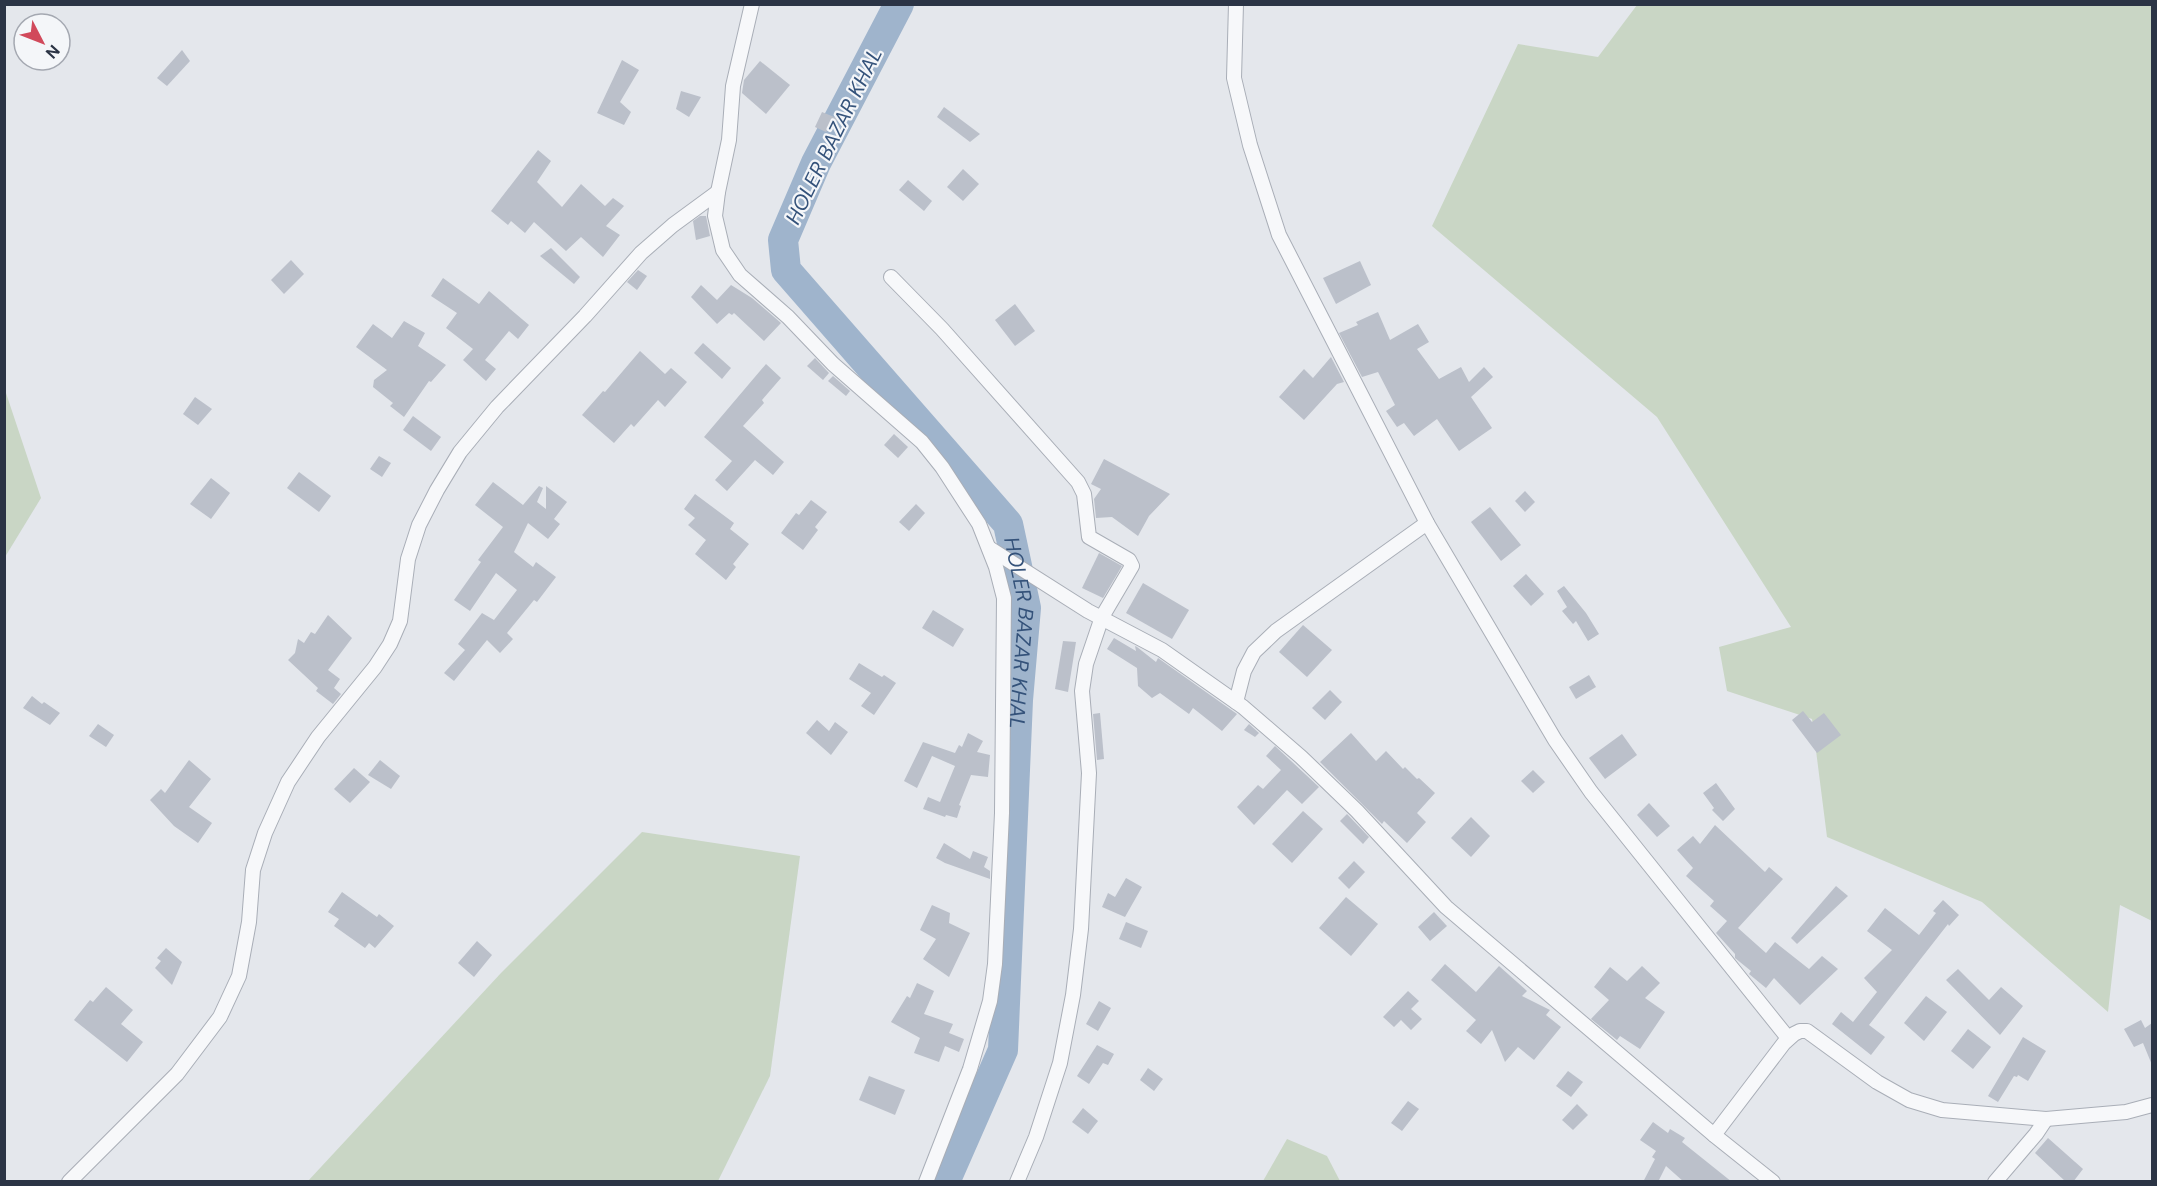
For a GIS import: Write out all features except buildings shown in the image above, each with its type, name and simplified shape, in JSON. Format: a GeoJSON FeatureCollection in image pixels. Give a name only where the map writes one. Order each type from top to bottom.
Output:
{"type":"FeatureCollection","features":[{"type":"Feature","properties":{"kind":"street"},"geometry":{"type":"LineString","coordinates":[[752,4],[733,86],[729,140],[718,192],[716,216],[723,250],[740,275],[788,317],[833,364],[922,442],[967,503],[994,551],[1004,598],[1002,813],[995,964],[990,1001],[981,1035],[926,1182]]}},
{"type":"Feature","properties":{"kind":"street"},"geometry":{"type":"LineString","coordinates":[[1236,4],[1234,78],[1250,145],[1279,235],[1427,523],[1555,740],[1591,792],[1788,1038]]}},
{"type":"Feature","properties":{"kind":"street"},"geometry":{"type":"LineString","coordinates":[[69,1182],[177,1074],[220,1017],[239,976],[249,922],[253,870],[266,833],[288,782],[318,737],[375,667],[390,644],[400,621],[408,559],[419,525],[460,452],[497,407],[585,316],[641,253],[673,225],[718,192]]}},
{"type":"Feature","properties":{"kind":"street"},"geometry":{"type":"LineString","coordinates":[[891,277],[942,329],[1078,482],[1084,494],[1089,537],[1129,560],[1132,566],[1102,617],[1086,664],[1082,691],[1089,773],[1081,929],[1073,995],[1060,1063],[1036,1137],[1017,1182]]}},
{"type":"Feature","properties":{"kind":"street"},"geometry":{"type":"LineString","coordinates":[[1236,702],[1244,671],[1254,652],[1275,631],[1427,523]]}},
{"type":"Feature","properties":{"kind":"street"},"geometry":{"type":"LineString","coordinates":[[994,551],[1061,594],[1162,650],[1236,702],[1301,757],[1349,803],[1446,907],[1714,1135],[1773,1182]]}},
{"type":"Feature","properties":{"kind":"street"},"geometry":{"type":"LineString","coordinates":[[1714,1135],[1788,1038],[1800,1031],[1807,1031],[1877,1082],[1909,1100],[1942,1110],[2046,1119],[2126,1112],[2152,1105]]}},
{"type":"Feature","properties":{"kind":"street"},"geometry":{"type":"LineString","coordinates":[[1995,1182],[2046,1119]]}},
{"type":"Feature","properties":{"kind":"green space"},"geometry":{"type":"Polygon","coordinates":[[[1637,5],[2152,5],[2152,921],[2120,905],[2108,1012],[1982,902],[1827,837],[1812,719],[1727,691],[1719,647],[1791,627],[1657,417],[1432,226],[1518,44],[1598,57],[1637,5]]]}},
{"type":"Feature","properties":{"kind":"green space"},"geometry":{"type":"Polygon","coordinates":[[[4,387],[41,498],[5,557],[4,557],[4,387]]]}},
{"type":"Feature","properties":{"kind":"green space"},"geometry":{"type":"Polygon","coordinates":[[[642,832],[800,856],[770,1076],[718,1181],[308,1181],[501,973],[642,832]]]}},
{"type":"Feature","properties":{"kind":"green space"},"geometry":{"type":"Polygon","coordinates":[[[1287,1139],[1327,1156],[1340,1181],[1263,1181],[1287,1139]]]}},
{"type":"Feature","properties":{"kind":"waterway","name":"HOLER BAZAR KHAL"},"geometry":{"type":"LineString","coordinates":[[899,4],[816,163],[783,240],[786,270],[1008,524],[1026,608],[1018,700],[1003,1050],[945,1182]]}}]}
